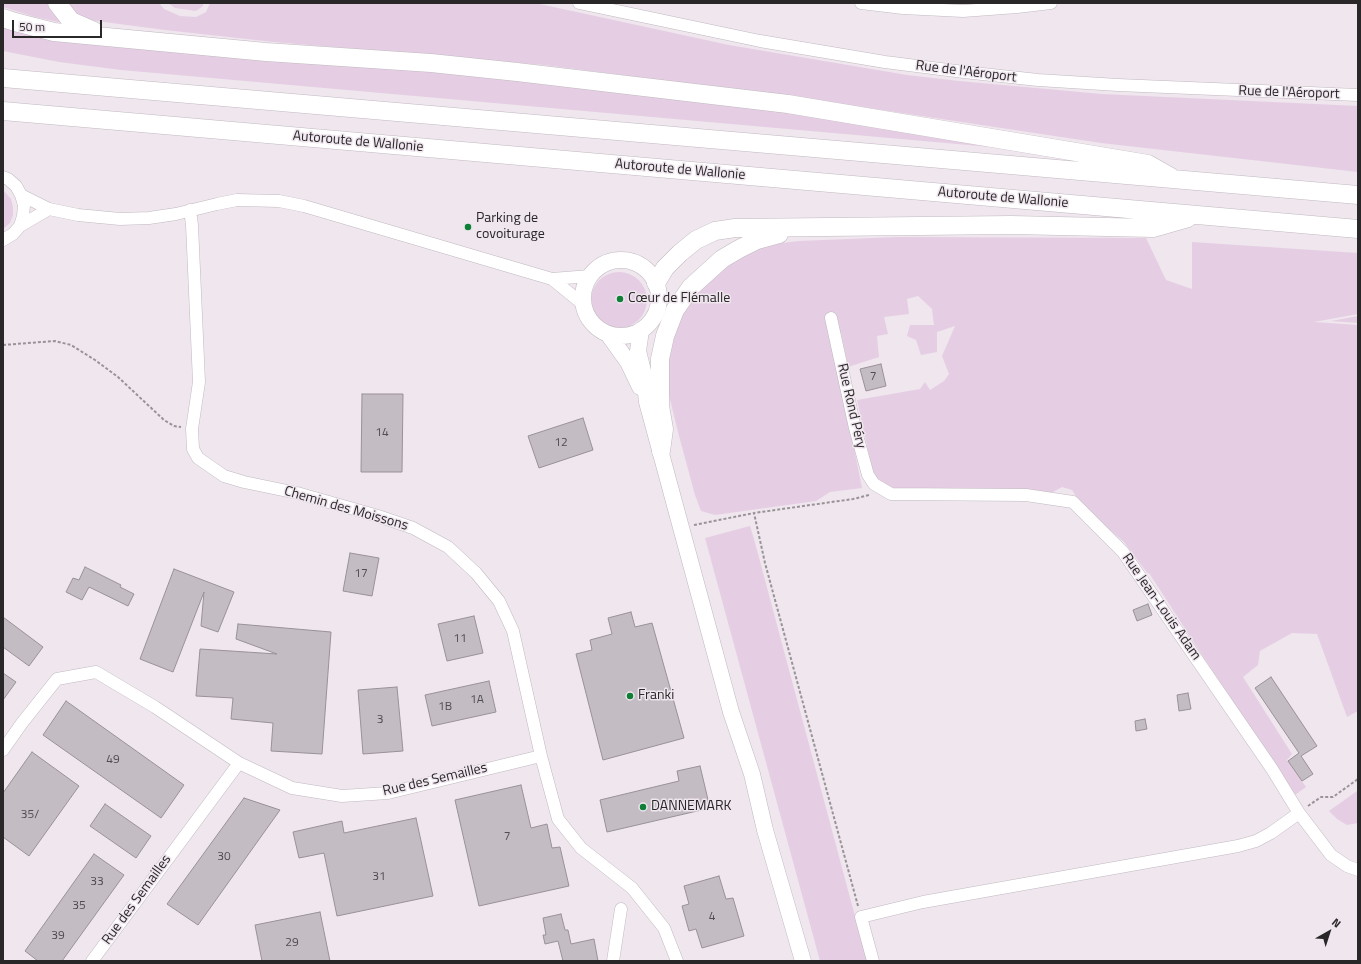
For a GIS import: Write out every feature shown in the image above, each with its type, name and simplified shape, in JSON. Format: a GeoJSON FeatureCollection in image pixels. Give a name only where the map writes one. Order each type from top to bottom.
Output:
{"type":"FeatureCollection","features":[{"type":"Feature","properties":{"kind":"highway"},"geometry":{"type":"LineString","coordinates":[[57,3],[71,20],[83,27],[116,38]]}},
{"type":"Feature","properties":{"kind":"highway"},"geometry":{"type":"LineString","coordinates":[[3,18],[54,32],[266,52],[431,63],[788,104],[1148,164],[1175,179]]}},
{"type":"Feature","properties":{"kind":"highway"},"geometry":{"type":"LineString","coordinates":[[3,78],[1358,195]]}},
{"type":"Feature","properties":{"kind":"highway","name":"Autoroute de Wallonie"},"geometry":{"type":"LineString","coordinates":[[3,111],[1358,229]]}},
{"type":"Feature","properties":{"kind":"highway"},"geometry":{"type":"LineString","coordinates":[[656,283],[665,268],[680,252],[696,240],[715,231],[735,228],[1011,225],[1153,228],[1197,215]]}},
{"type":"Feature","properties":{"kind":"highway"},"geometry":{"type":"LineString","coordinates":[[661,451],[664,429],[660,406],[660,359],[665,336],[675,310],[691,287],[708,270],[738,249],[758,240],[781,233],[815,228]]}},
{"type":"Feature","properties":{"kind":"main road"},"geometry":{"type":"LineString","coordinates":[[608,334],[625,336],[641,330],[651,321],[658,309],[659,296],[656,283],[651,274],[644,267],[627,260],[608,262],[600,266],[590,276],[584,289],[585,311],[590,321],[608,334],[628,362],[647,402],[731,712],[752,774],[765,830],[803,961]]}},
{"type":"Feature","properties":{"kind":"main road"},"geometry":{"type":"LineString","coordinates":[[641,330],[638,351],[644,375],[647,402]]}},
{"type":"Feature","properties":{"kind":"street","name":"Rue de l'Aéroport"},"geometry":{"type":"LineString","coordinates":[[580,3],[760,41],[885,62],[964,72],[1038,80],[1118,85],[1358,95]]}},
{"type":"Feature","properties":{"kind":"street"},"geometry":{"type":"LineString","coordinates":[[862,3],[903,8],[963,11],[1051,3]]}},
{"type":"Feature","properties":{"kind":"street"},"geometry":{"type":"LineString","coordinates":[[3,177],[8,179],[16,186],[22,195],[24,205],[20,226]]}},
{"type":"Feature","properties":{"kind":"street"},"geometry":{"type":"LineString","coordinates":[[22,195],[49,209],[78,215],[120,219],[149,218],[237,200],[279,201],[304,206],[552,280],[584,305]]}},
{"type":"Feature","properties":{"kind":"street"},"geometry":{"type":"LineString","coordinates":[[3,240],[13,234],[20,226],[49,209]]}},
{"type":"Feature","properties":{"kind":"street","name":"Chemin des Moissons"},"geometry":{"type":"LineString","coordinates":[[190,210],[192,225],[199,382],[192,429],[193,449],[198,458],[224,476],[244,482],[297,493],[413,528],[448,547],[476,573],[499,601],[514,631],[541,756],[558,819],[581,848],[632,888],[664,928],[677,961]]}},
{"type":"Feature","properties":{"kind":"street"},"geometry":{"type":"LineString","coordinates":[[552,280],[590,276]]}},
{"type":"Feature","properties":{"kind":"street","name":"Rue Rond Péry"},"geometry":{"type":"LineString","coordinates":[[830,318],[855,428],[868,475],[874,484],[881,488]]}},
{"type":"Feature","properties":{"kind":"street","name":"Rue Jean-Louis Adam"},"geometry":{"type":"LineString","coordinates":[[881,488],[891,494],[1026,495],[1072,502],[1123,552],[1272,770],[1299,813],[1332,855],[1347,866],[1358,870]]}},
{"type":"Feature","properties":{"kind":"street","name":"Rue des Semailles"},"geometry":{"type":"LineString","coordinates":[[3,750],[22,723],[57,679],[96,672],[155,707],[239,763],[292,788],[342,796],[388,793],[541,756]]}},
{"type":"Feature","properties":{"kind":"street","name":"Rue des Semailles"},"geometry":{"type":"LineString","coordinates":[[92,961],[239,763]]}},
{"type":"Feature","properties":{"kind":"street"},"geometry":{"type":"LineString","coordinates":[[873,961],[861,917],[923,902],[1238,846],[1256,841],[1299,813]]}},
{"type":"Feature","properties":{"kind":"street"},"geometry":{"type":"LineString","coordinates":[[613,961],[621,909]]}},
{"type":"Feature","properties":{"kind":"path"},"geometry":{"type":"LineString","coordinates":[[3,345],[55,342],[71,345],[118,377],[164,420],[174,426],[192,429]]}},
{"type":"Feature","properties":{"kind":"path"},"geometry":{"type":"LineString","coordinates":[[682,528],[754,513],[868,496],[881,488]]}},
{"type":"Feature","properties":{"kind":"path"},"geometry":{"type":"LineString","coordinates":[[754,513],[765,563],[861,917]]}},
{"type":"Feature","properties":{"kind":"path"},"geometry":{"type":"LineString","coordinates":[[1299,813],[1321,797],[1333,797],[1358,779]]}},
{"type":"Feature","properties":{"kind":"shaded area"},"geometry":{"type":"Polygon","coordinates":[[[3,3],[50,3],[63,23],[35,17],[3,7],[3,3]]]}},
{"type":"Feature","properties":{"kind":"shaded area"},"geometry":{"type":"Polygon","coordinates":[[[65,3],[159,3],[164,9],[180,16],[196,17],[206,12],[210,3],[535,3],[729,45],[907,75],[1102,94],[1358,106],[1358,172],[1101,143],[809,99],[544,65],[274,42],[165,30],[89,20],[76,16],[65,3]]]}},
{"type":"Feature","properties":{"kind":"shaded area"},"geometry":{"type":"Polygon","coordinates":[[[168,3],[203,3],[203,6],[196,11],[175,8],[168,3]]]}},
{"type":"Feature","properties":{"kind":"shaded area"},"geometry":{"type":"Polygon","coordinates":[[[3,23],[737,105],[1025,150],[121,70],[59,62],[3,51],[3,23]]]}},
{"type":"Feature","properties":{"kind":"shaded area"},"geometry":{"type":"Polygon","coordinates":[[[3,190],[11,199],[13,215],[10,223],[3,229],[3,190]]]}},
{"type":"Feature","properties":{"kind":"shaded area"},"geometry":{"type":"Polygon","coordinates":[[[897,237],[1146,238],[1166,280],[1192,289],[1192,242],[1358,253],[1358,314],[1314,322],[1358,325],[1358,711],[1347,717],[1317,634],[1292,633],[1260,651],[1258,665],[1243,677],[1292,754],[1287,760],[1306,787],[1295,795],[1149,573],[1148,574],[1124,542],[1083,507],[1072,490],[1062,487],[1051,493],[892,489],[879,482],[873,473],[857,400],[920,389],[925,382],[930,390],[944,381],[949,374],[942,356],[955,326],[937,332],[937,352],[921,355],[916,340],[907,336],[910,325],[934,325],[932,309],[918,296],[907,299],[909,314],[884,317],[888,334],[877,336],[879,357],[848,367],[841,332],[831,334],[862,488],[830,492],[816,501],[715,515],[701,511],[695,495],[665,379],[677,315],[701,283],[731,260],[754,250],[774,244],[799,241],[897,237]]]}},
{"type":"Feature","properties":{"kind":"shaded area"},"geometry":{"type":"Polygon","coordinates":[[[619,272],[630,274],[639,280],[645,289],[647,300],[645,311],[639,320],[630,326],[619,328],[608,326],[599,320],[593,311],[591,300],[593,289],[599,280],[608,274],[619,272]]]}},
{"type":"Feature","properties":{"kind":"shaded area"},"geometry":{"type":"Polygon","coordinates":[[[1358,316],[1358,323],[1331,321],[1358,316]]]}},
{"type":"Feature","properties":{"kind":"shaded area"},"geometry":{"type":"Polygon","coordinates":[[[750,526],[867,961],[820,961],[705,538],[750,526]]]}},
{"type":"Feature","properties":{"kind":"shaded area"},"geometry":{"type":"Polygon","coordinates":[[[1357,791],[1358,823],[1347,825],[1337,819],[1329,811],[1357,791]]]}},
{"type":"Feature","properties":{"kind":"building"},"geometry":{"type":"Polygon","coordinates":[[[881,364],[886,386],[866,391],[860,369],[881,364]]]}},
{"type":"Feature","properties":{"kind":"building"},"geometry":{"type":"Polygon","coordinates":[[[362,394],[403,394],[402,472],[361,472],[362,394]]]}},
{"type":"Feature","properties":{"kind":"building"},"geometry":{"type":"Polygon","coordinates":[[[583,418],[593,450],[539,468],[528,436],[583,418]]]}},
{"type":"Feature","properties":{"kind":"building"},"geometry":{"type":"Polygon","coordinates":[[[350,553],[379,558],[372,596],[343,591],[350,553]]]}},
{"type":"Feature","properties":{"kind":"building"},"geometry":{"type":"Polygon","coordinates":[[[85,567],[121,585],[120,587],[134,594],[128,606],[89,587],[82,600],[66,592],[73,578],[79,580],[85,567]]]}},
{"type":"Feature","properties":{"kind":"building"},"geometry":{"type":"Polygon","coordinates":[[[174,569],[234,592],[218,632],[201,626],[204,592],[173,672],[140,659],[174,569]]]}},
{"type":"Feature","properties":{"kind":"building"},"geometry":{"type":"Polygon","coordinates":[[[1148,604],[1152,615],[1137,621],[1133,610],[1148,604]]]}},
{"type":"Feature","properties":{"kind":"building","name":"Franki"},"geometry":{"type":"Polygon","coordinates":[[[631,612],[635,627],[652,623],[684,738],[603,760],[576,654],[592,650],[590,640],[612,634],[608,618],[631,612]]]}},
{"type":"Feature","properties":{"kind":"building"},"geometry":{"type":"Polygon","coordinates":[[[474,616],[483,653],[447,661],[438,624],[474,616]]]}},
{"type":"Feature","properties":{"kind":"building"},"geometry":{"type":"Polygon","coordinates":[[[3,617],[43,647],[29,666],[3,647],[3,617]]]}},
{"type":"Feature","properties":{"kind":"building"},"geometry":{"type":"Polygon","coordinates":[[[238,624],[331,632],[322,754],[271,751],[273,723],[231,719],[233,698],[196,696],[200,649],[277,654],[236,639],[238,624]]]}},
{"type":"Feature","properties":{"kind":"building"},"geometry":{"type":"Polygon","coordinates":[[[3,673],[16,682],[3,700],[3,673]]]}},
{"type":"Feature","properties":{"kind":"building"},"geometry":{"type":"Polygon","coordinates":[[[1271,677],[1317,746],[1301,756],[1313,774],[1302,781],[1288,761],[1299,753],[1255,688],[1271,677]]]}},
{"type":"Feature","properties":{"kind":"building"},"geometry":{"type":"Polygon","coordinates":[[[489,681],[496,712],[432,726],[425,695],[489,681]]]}},
{"type":"Feature","properties":{"kind":"building"},"geometry":{"type":"Polygon","coordinates":[[[397,687],[403,751],[363,754],[358,690],[397,687]]]}},
{"type":"Feature","properties":{"kind":"building"},"geometry":{"type":"Polygon","coordinates":[[[1188,693],[1191,709],[1179,711],[1177,695],[1188,693]]]}},
{"type":"Feature","properties":{"kind":"building"},"geometry":{"type":"Polygon","coordinates":[[[66,701],[184,785],[161,818],[43,735],[66,701]]]}},
{"type":"Feature","properties":{"kind":"building"},"geometry":{"type":"Polygon","coordinates":[[[1145,719],[1147,729],[1136,731],[1135,721],[1145,719]]]}},
{"type":"Feature","properties":{"kind":"building"},"geometry":{"type":"Polygon","coordinates":[[[32,752],[79,786],[29,856],[3,837],[3,793],[32,752]]]}},
{"type":"Feature","properties":{"kind":"building","name":"DANNEMARK"},"geometry":{"type":"Polygon","coordinates":[[[700,766],[710,808],[607,832],[600,800],[679,781],[677,771],[700,766]]]}},
{"type":"Feature","properties":{"kind":"building"},"geometry":{"type":"Polygon","coordinates":[[[521,785],[531,828],[547,824],[552,848],[560,847],[569,886],[479,906],[455,800],[521,785]]]}},
{"type":"Feature","properties":{"kind":"building"},"geometry":{"type":"Polygon","coordinates":[[[244,798],[280,810],[198,925],[167,904],[244,798]]]}},
{"type":"Feature","properties":{"kind":"building"},"geometry":{"type":"Polygon","coordinates":[[[105,804],[151,836],[136,858],[90,826],[105,804]]]}},
{"type":"Feature","properties":{"kind":"building"},"geometry":{"type":"Polygon","coordinates":[[[416,818],[433,896],[337,916],[324,853],[299,858],[293,832],[342,821],[344,833],[416,818]]]}},
{"type":"Feature","properties":{"kind":"building"},"geometry":{"type":"Polygon","coordinates":[[[94,854],[124,875],[62,961],[38,961],[25,951],[94,854]]]}},
{"type":"Feature","properties":{"kind":"building"},"geometry":{"type":"Polygon","coordinates":[[[719,876],[726,899],[733,898],[744,936],[702,948],[696,929],[689,931],[682,906],[689,904],[684,886],[719,876]]]}},
{"type":"Feature","properties":{"kind":"building"},"geometry":{"type":"Polygon","coordinates":[[[320,912],[330,961],[262,961],[255,925],[320,912]]]}},
{"type":"Feature","properties":{"kind":"building"},"geometry":{"type":"Polygon","coordinates":[[[561,914],[565,930],[568,930],[571,944],[594,939],[598,961],[563,961],[558,941],[545,944],[543,935],[546,935],[543,918],[561,914]]]}},
{"type":"Feature","properties":{"kind":"place","name":"Parking de covoiturage"},"geometry":{"type":"Point","coordinates":[468,227]}},
{"type":"Feature","properties":{"kind":"place","name":"Cœur de Flémalle"},"geometry":{"type":"Point","coordinates":[620,299]}},
{"type":"Feature","properties":{"kind":"place","name":"Franki"},"geometry":{"type":"Point","coordinates":[630,696]}},
{"type":"Feature","properties":{"kind":"place","name":"DANNEMARK"},"geometry":{"type":"Point","coordinates":[643,807]}}]}
